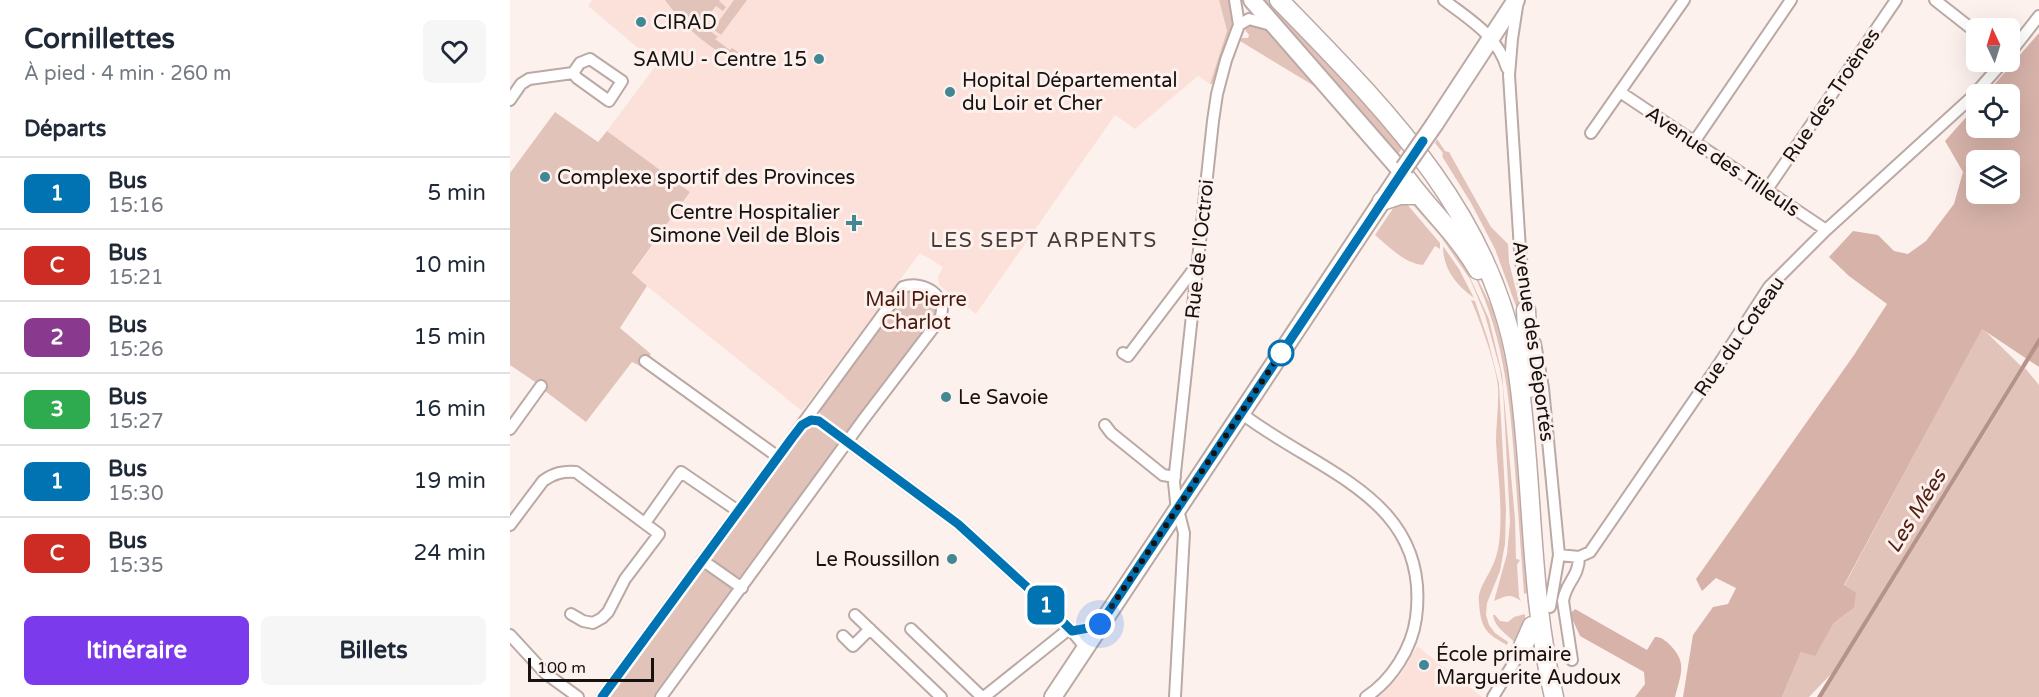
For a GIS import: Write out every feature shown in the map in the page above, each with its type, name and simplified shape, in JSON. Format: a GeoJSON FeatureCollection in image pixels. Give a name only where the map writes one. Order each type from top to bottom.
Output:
{"type":"FeatureCollection","features":[{"type":"Feature","properties":{"kind":"highway"},"geometry":{"type":"LineString","coordinates":[[1279,0],[1422,140],[1456,190],[1489,250],[1513,312],[1530,386]]}},
{"type":"Feature","properties":{"kind":"highway"},"geometry":{"type":"LineString","coordinates":[[1293,0],[1355,72]]}},
{"type":"Feature","properties":{"kind":"highway","name":"Avenue des Déportés"},"geometry":{"type":"LineString","coordinates":[[1355,72],[1438,178],[1472,234],[1495,286],[1518,373],[1554,697]]}},
{"type":"Feature","properties":{"kind":"highway"},"geometry":{"type":"LineString","coordinates":[[1403,170],[1417,195],[1457,239],[1483,280],[1495,286]]}},
{"type":"Feature","properties":{"kind":"highway"},"geometry":{"type":"LineString","coordinates":[[1382,201],[1400,195],[1417,195]]}},
{"type":"Feature","properties":{"kind":"highway"},"geometry":{"type":"LineString","coordinates":[[1526,310],[1530,386]]}},
{"type":"Feature","properties":{"kind":"highway","name":"Avenue des Déportés"},"geometry":{"type":"LineString","coordinates":[[1530,386],[1545,613],[1564,697]]}},
{"type":"Feature","properties":{"kind":"highway"},"geometry":{"type":"LineString","coordinates":[[1544,697],[1528,652],[1545,613]]}},
{"type":"Feature","properties":{"kind":"main road"},"geometry":{"type":"LineString","coordinates":[[1252,0],[1403,170]]}},
{"type":"Feature","properties":{"kind":"main road"},"geometry":{"type":"LineString","coordinates":[[1053,697],[1518,0]]}},
{"type":"Feature","properties":{"kind":"street","name":"Rue de l'Octroi"},"geometry":{"type":"LineString","coordinates":[[1174,697],[1184,533],[1183,501],[1174,488],[1217,93],[1239,25],[1235,0]]}},
{"type":"Feature","properties":{"kind":"street"},"geometry":{"type":"LineString","coordinates":[[1444,0],[1491,38]]}},
{"type":"Feature","properties":{"kind":"street","name":"Avenue des Déportés"},"geometry":{"type":"LineString","coordinates":[[1518,0],[1509,75],[1513,153],[1526,310],[1543,388],[1559,555],[1545,613]]}},
{"type":"Feature","properties":{"kind":"street"},"geometry":{"type":"LineString","coordinates":[[1591,133],[1684,0]]}},
{"type":"Feature","properties":{"kind":"street"},"geometry":{"type":"LineString","coordinates":[[1694,142],[1791,0]]}},
{"type":"Feature","properties":{"kind":"street","name":"Rue des Troënes"},"geometry":{"type":"LineString","coordinates":[[1766,191],[1896,0]]}},
{"type":"Feature","properties":{"kind":"street"},"geometry":{"type":"LineString","coordinates":[[1935,0],[1966,24]]}},
{"type":"Feature","properties":{"kind":"street"},"geometry":{"type":"LineString","coordinates":[[2020,40],[2039,16]]}},
{"type":"Feature","properties":{"kind":"street"},"geometry":{"type":"LineString","coordinates":[[1239,25],[1243,20],[1249,19],[1279,29]]}},
{"type":"Feature","properties":{"kind":"street","name":"Avenue des Déportés"},"geometry":{"type":"LineString","coordinates":[[1491,38],[1502,52],[1509,75]]}},
{"type":"Feature","properties":{"kind":"street"},"geometry":{"type":"LineString","coordinates":[[510,100],[521,84],[529,79],[573,73],[580,63],[590,59],[622,81],[609,101],[573,73]]}},
{"type":"Feature","properties":{"kind":"street","name":"Rue du Coteau"},"geometry":{"type":"LineString","coordinates":[[1579,557],[1590,552],[1719,364],[1768,287],[1826,230],[1972,97],[1994,72]]}},
{"type":"Feature","properties":{"kind":"street","name":"Avenue des Tilleuls"},"geometry":{"type":"LineString","coordinates":[[1620,92],[1826,230]]}},
{"type":"Feature","properties":{"kind":"street"},"geometry":{"type":"LineString","coordinates":[[1123,352],[1128,356],[1197,265]]}},
{"type":"Feature","properties":{"kind":"street"},"geometry":{"type":"LineString","coordinates":[[602,697],[903,287],[919,285],[938,297],[942,304],[940,319],[661,697]]}},
{"type":"Feature","properties":{"kind":"street"},"geometry":{"type":"LineString","coordinates":[[645,361],[778,457]]}},
{"type":"Feature","properties":{"kind":"street"},"geometry":{"type":"LineString","coordinates":[[510,429],[541,386]]}},
{"type":"Feature","properties":{"kind":"street"},"geometry":{"type":"LineString","coordinates":[[815,406],[814,415],[819,421],[958,524],[1085,647]]}},
{"type":"Feature","properties":{"kind":"street"},"geometry":{"type":"LineString","coordinates":[[1241,413],[1361,490],[1380,506],[1396,525],[1409,548],[1417,574],[1418,602],[1414,631],[1398,665],[1377,690],[1366,697]]}},
{"type":"Feature","properties":{"kind":"street"},"geometry":{"type":"LineString","coordinates":[[802,425],[811,420],[819,421]]}},
{"type":"Feature","properties":{"kind":"street"},"geometry":{"type":"LineString","coordinates":[[1105,425],[1163,475],[1175,477],[1183,501]]}},
{"type":"Feature","properties":{"kind":"street"},"geometry":{"type":"LineString","coordinates":[[510,525],[543,481],[568,471],[576,472],[585,478],[659,534],[625,579],[608,612],[602,618],[592,623],[571,614]]}},
{"type":"Feature","properties":{"kind":"street"},"geometry":{"type":"LineString","coordinates":[[645,524],[681,472],[738,511]]}},
{"type":"Feature","properties":{"kind":"street"},"geometry":{"type":"LineString","coordinates":[[1559,555],[1579,557],[1579,568],[1564,593],[1545,613],[1572,660]]}},
{"type":"Feature","properties":{"kind":"street"},"geometry":{"type":"LineString","coordinates":[[702,560],[742,588]]}},
{"type":"Feature","properties":{"kind":"street"},"geometry":{"type":"LineString","coordinates":[[855,615],[941,697]]}},
{"type":"Feature","properties":{"kind":"street"},"geometry":{"type":"LineString","coordinates":[[911,629],[983,697],[1068,632],[1099,626]]}},
{"type":"Feature","properties":{"kind":"street"},"geometry":{"type":"LineString","coordinates":[[843,636],[853,646],[870,629]]}},
{"type":"Feature","properties":{"kind":"street"},"geometry":{"type":"LineString","coordinates":[[510,635],[545,673],[578,697]]}},
{"type":"Feature","properties":{"kind":"street"},"geometry":{"type":"LineString","coordinates":[[1493,697],[1528,652]]}},
{"type":"Feature","properties":{"kind":"shaded area","name":"Centre Hospitalier Simone Veil de Blois"},"geometry":{"type":"Polygon","coordinates":[[[592,0],[1219,0],[1227,31],[1210,84],[1198,76],[1135,129],[1115,115],[976,314],[939,285],[938,277],[943,267],[920,253],[802,411],[632,274],[690,192],[607,131],[657,64],[588,6],[592,0]]]}},
{"type":"Feature","properties":{"kind":"shaded area"},"geometry":{"type":"Polygon","coordinates":[[[2039,33],[2039,367],[1982,329],[1844,585],[1856,593],[1854,608],[1834,623],[1815,656],[1801,652],[1782,697],[1683,697],[1693,635],[1713,607],[1728,604],[1736,588],[1716,578],[1702,591],[1696,579],[1854,355],[1887,304],[1849,276],[1829,257],[1853,231],[1878,235],[1894,251],[1908,254],[1926,241],[1954,204],[1963,172],[1945,141],[1966,117],[1966,138],[2020,138],[2020,84],[1995,84],[2005,72],[2020,72],[2020,55],[2039,33]]]}},
{"type":"Feature","properties":{"kind":"shaded area"},"geometry":{"type":"Polygon","coordinates":[[[2039,337],[2039,345],[1822,697],[1817,697],[2039,337]]]}},
{"type":"Feature","properties":{"kind":"shaded area"},"geometry":{"type":"Polygon","coordinates":[[[1575,609],[1647,650],[1655,637],[1662,638],[1668,643],[1681,662],[1681,674],[1675,697],[1635,697],[1645,684],[1644,672],[1580,636],[1570,614],[1575,609]]]}},
{"type":"Feature","properties":{"kind":"shaded area","name":"École primaire Marguerite Audoux"},"geometry":{"type":"Polygon","coordinates":[[[1417,646],[1482,697],[1379,697],[1401,674],[1417,646]]]}},
{"type":"Feature","properties":{"kind":"green space"},"geometry":{"type":"Polygon","coordinates":[[[665,0],[720,0],[726,7],[723,11],[716,6],[705,20],[712,26],[711,28],[707,25],[705,27],[718,37],[715,39],[730,50],[732,48],[738,52],[734,58],[721,49],[719,52],[696,35],[665,0]]]}},
{"type":"Feature","properties":{"kind":"green space"},"geometry":{"type":"Polygon","coordinates":[[[734,0],[747,0],[721,35],[713,29],[734,0]]]}},
{"type":"Feature","properties":{"kind":"green space"},"geometry":{"type":"Polygon","coordinates":[[[1219,0],[1231,0],[1232,27],[1216,83],[1210,84],[1227,31],[1219,0]]]}},
{"type":"Feature","properties":{"kind":"green space"},"geometry":{"type":"Polygon","coordinates":[[[1256,0],[1269,0],[1405,144],[1396,157],[1256,0]]]}},
{"type":"Feature","properties":{"kind":"green space"},"geometry":{"type":"Polygon","coordinates":[[[1249,24],[1275,34],[1329,95],[1240,41],[1242,38],[1248,38],[1249,35],[1245,30],[1249,24]]]}},
{"type":"Feature","properties":{"kind":"green space"},"geometry":{"type":"Polygon","coordinates":[[[555,112],[598,142],[607,131],[690,192],[632,273],[647,286],[620,328],[651,354],[642,367],[632,362],[586,422],[541,386],[510,365],[510,173],[555,112]]]}},
{"type":"Feature","properties":{"kind":"green space"},"geometry":{"type":"Polygon","coordinates":[[[1437,139],[1445,151],[1449,152],[1491,227],[1508,244],[1509,262],[1522,314],[1520,317],[1495,249],[1471,203],[1442,156],[1443,153],[1435,143],[1437,139]]]}},
{"type":"Feature","properties":{"kind":"green space"},"geometry":{"type":"Polygon","coordinates":[[[1406,197],[1416,201],[1465,253],[1492,308],[1511,391],[1527,593],[1524,594],[1513,443],[1503,363],[1489,311],[1467,261],[1463,262],[1489,319],[1502,374],[1515,519],[1516,559],[1520,560],[1517,565],[1521,601],[1508,596],[1494,601],[1507,554],[1510,522],[1503,388],[1485,315],[1470,279],[1441,237],[1406,197]]]}},
{"type":"Feature","properties":{"kind":"green space"},"geometry":{"type":"Polygon","coordinates":[[[1406,203],[1440,243],[1440,249],[1435,246],[1423,265],[1403,258],[1375,235],[1394,207],[1406,203]]]}},
{"type":"Feature","properties":{"kind":"green space"},"geometry":{"type":"Polygon","coordinates":[[[1443,246],[1459,269],[1474,298],[1452,276],[1445,262],[1443,246]]]}},
{"type":"Feature","properties":{"kind":"green space","name":"Mail Pierre Charlot"},"geometry":{"type":"Polygon","coordinates":[[[912,290],[929,296],[939,312],[848,433],[844,433],[821,416],[819,408],[906,291],[912,290]]]}},
{"type":"Feature","properties":{"kind":"green space"},"geometry":{"type":"Polygon","coordinates":[[[1471,300],[1475,301],[1488,340],[1499,384],[1506,509],[1505,544],[1500,571],[1487,603],[1486,615],[1489,625],[1495,633],[1508,642],[1507,645],[1485,629],[1480,611],[1479,594],[1499,546],[1500,505],[1496,442],[1498,387],[1491,355],[1471,300]]]}},
{"type":"Feature","properties":{"kind":"green space"},"geometry":{"type":"Polygon","coordinates":[[[1982,328],[2021,366],[1832,673],[1809,697],[1782,697],[1801,652],[1815,655],[1834,623],[1854,608],[1844,586],[1982,328]]]}},
{"type":"Feature","properties":{"kind":"green space"},"geometry":{"type":"Polygon","coordinates":[[[2025,368],[2039,385],[2039,697],[1822,697],[2025,368]]]}},
{"type":"Feature","properties":{"kind":"green space"},"geometry":{"type":"Polygon","coordinates":[[[814,424],[836,438],[839,447],[746,576],[736,576],[720,568],[712,554],[803,429],[814,424]]]}},
{"type":"Feature","properties":{"kind":"green space"},"geometry":{"type":"Polygon","coordinates":[[[704,570],[721,578],[732,592],[657,697],[607,697],[698,572],[704,570]]]}},
{"type":"Feature","properties":{"kind":"green space"},"geometry":{"type":"Polygon","coordinates":[[[1525,614],[1525,620],[1529,621],[1517,645],[1499,628],[1493,615],[1500,621],[1508,622],[1514,617],[1525,614]]]}},
{"type":"Feature","properties":{"kind":"bus line","name":"1"},"geometry":{"type":"LineString","coordinates":[[602,697],[792,438],[806,421],[811,420],[819,421],[958,524],[1072,631],[1099,626],[1423,141]]}},
{"type":"Feature","properties":{"kind":"place","name":"CIRAD"},"geometry":{"type":"Point","coordinates":[641,22]}},
{"type":"Feature","properties":{"kind":"place","name":"SAMU - Centre 15"},"geometry":{"type":"Point","coordinates":[819,59]}},
{"type":"Feature","properties":{"kind":"place","name":"Hopital Départemental du Loir et Cher"},"geometry":{"type":"Point","coordinates":[950,92]}},
{"type":"Feature","properties":{"kind":"place","name":"Complexe sportif des Provinces"},"geometry":{"type":"Point","coordinates":[545,177]}},
{"type":"Feature","properties":{"kind":"place","name":"Centre Hospitalier Simone Veil de Blois"},"geometry":{"type":"Point","coordinates":[854,223]}},
{"type":"Feature","properties":{"kind":"place","name":"Le Savoie"},"geometry":{"type":"Point","coordinates":[946,397]}},
{"type":"Feature","properties":{"kind":"place","name":"Le Roussillon"},"geometry":{"type":"Point","coordinates":[952,559]}},
{"type":"Feature","properties":{"kind":"place","name":"École primaire Marguerite Audoux"},"geometry":{"type":"Point","coordinates":[1424,665]}},
{"type":"Feature","properties":{"kind":"district","name":"LES SEPT ARPENTS"},"geometry":{"type":"Point","coordinates":[1044,240]}},
{"type":"Feature","properties":{"kind":"route"},"geometry":{"type":"LineString","coordinates":[[1100,624],[1281,353]]}},
{"type":"Feature","properties":{"kind":"water label","name":"Les Mées"},"geometry":{"type":"Point","coordinates":[1916,511]}}]}
